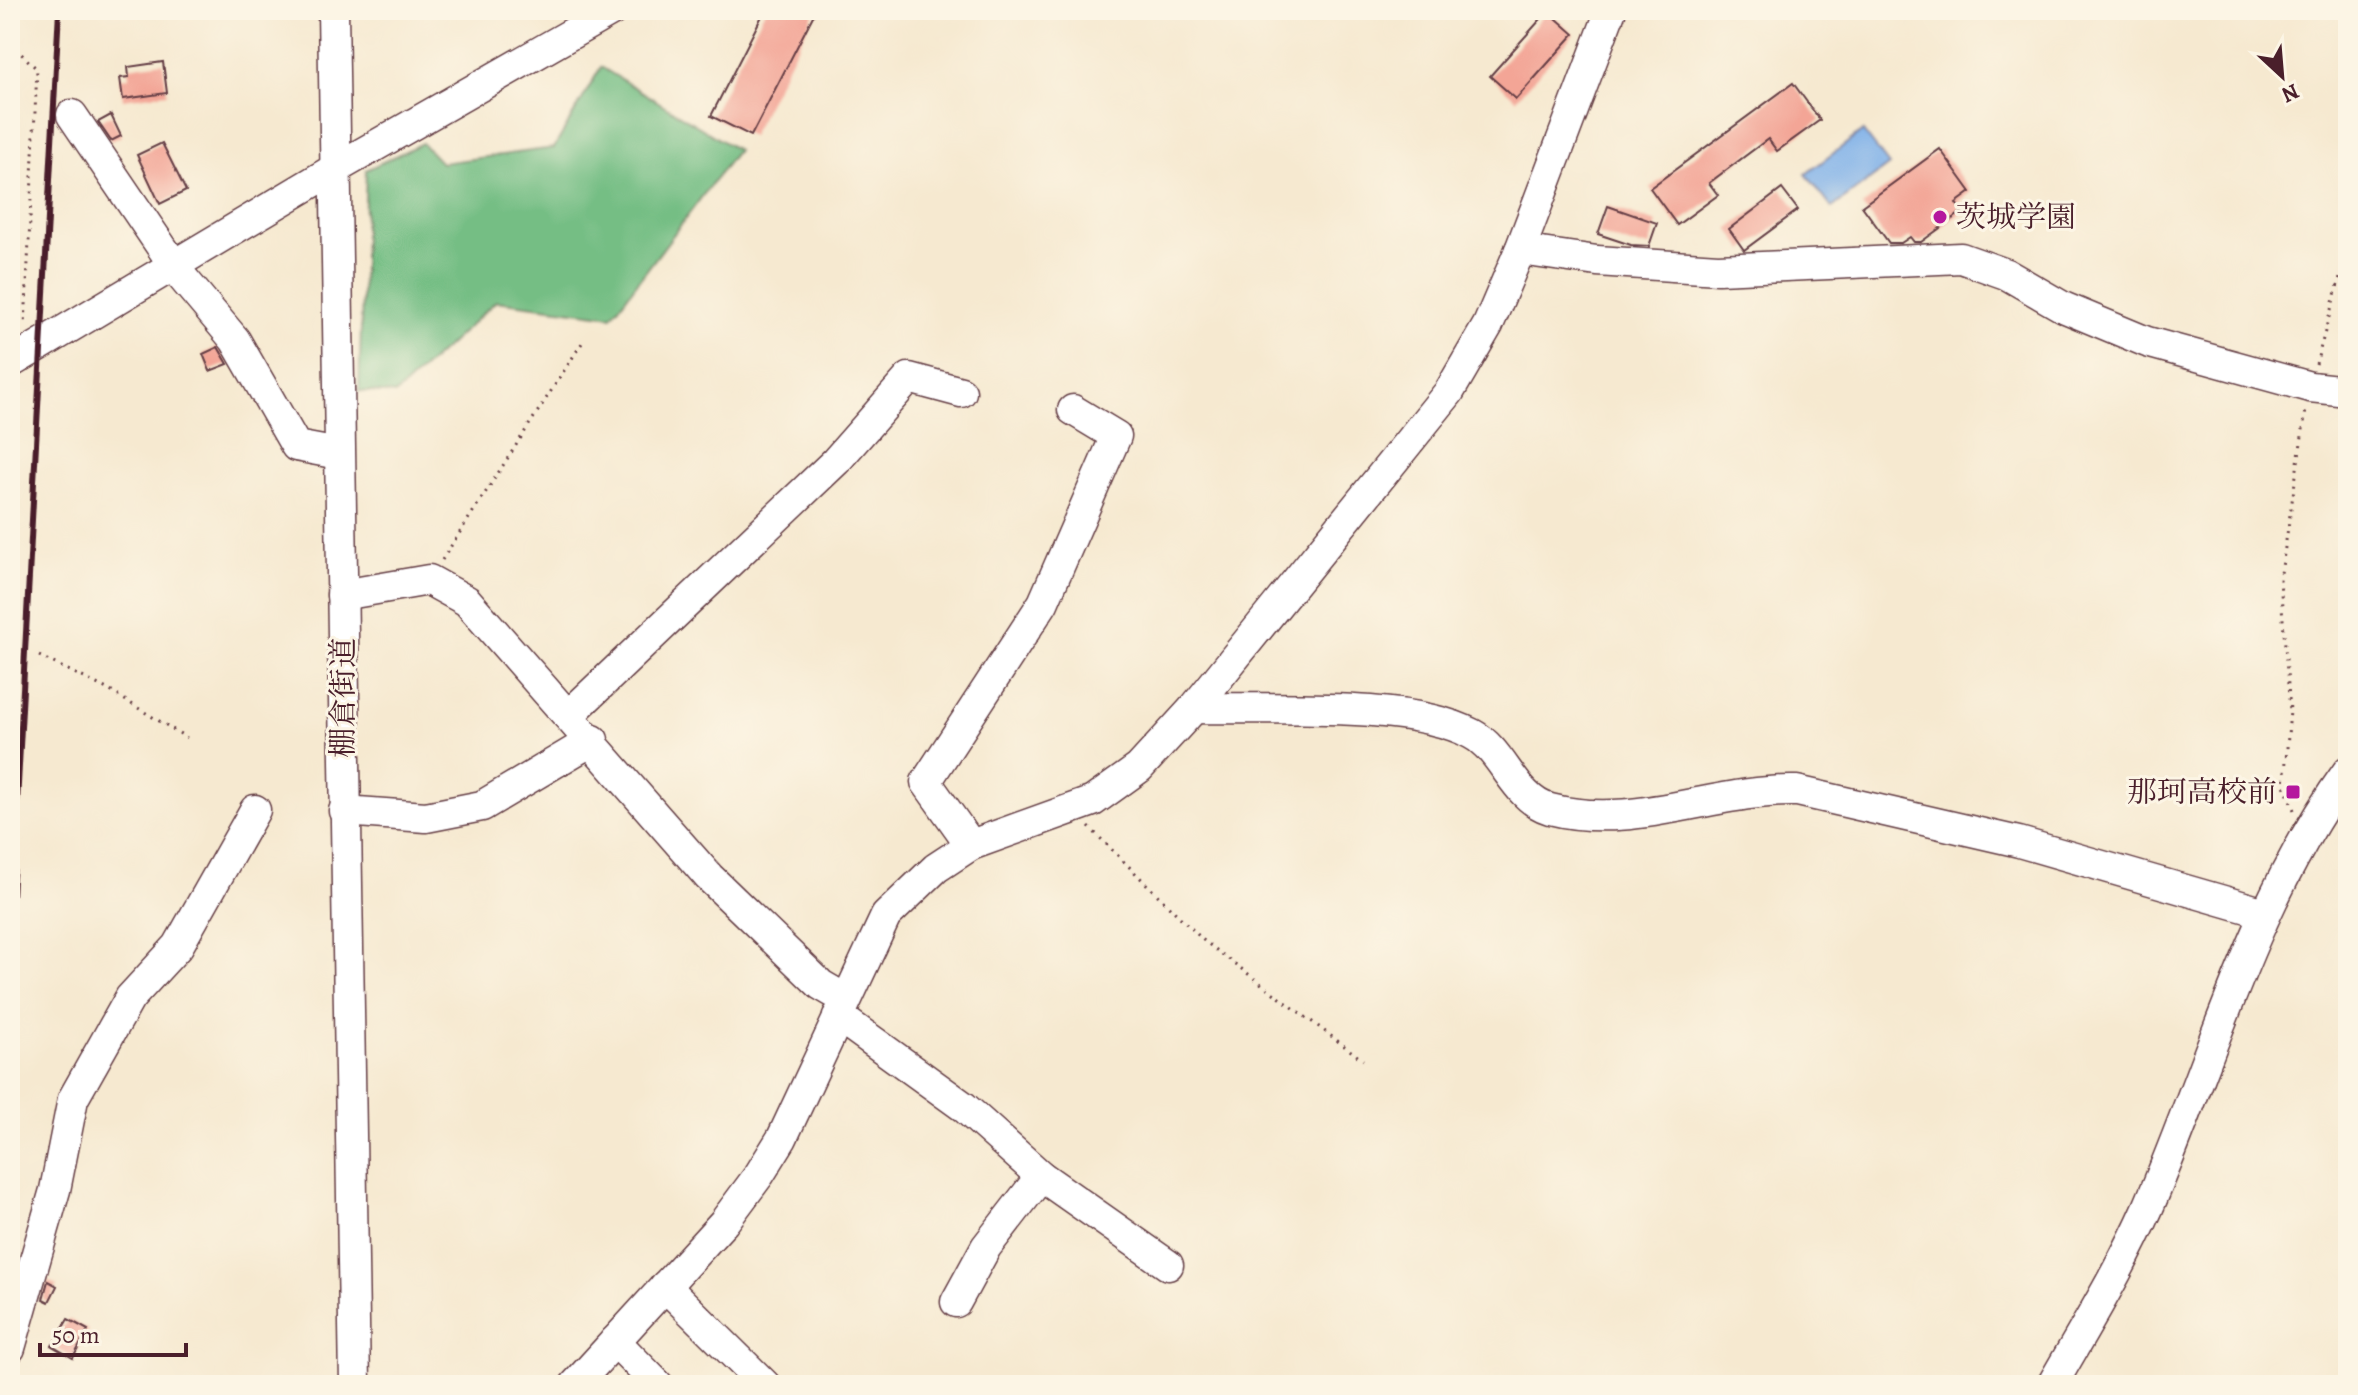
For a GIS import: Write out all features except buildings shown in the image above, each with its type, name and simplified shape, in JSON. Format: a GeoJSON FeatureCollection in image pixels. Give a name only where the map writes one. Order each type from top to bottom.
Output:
{"type":"FeatureCollection","features":[{"type":"Feature","properties":{"kind":"street","name":"棚倉街道"},"geometry":{"type":"LineString","coordinates":[[333,10],[333,170],[355,1385]]}},
{"type":"Feature","properties":{"kind":"street"},"geometry":{"type":"LineString","coordinates":[[16,359],[333,170],[613,10]]}},
{"type":"Feature","properties":{"kind":"street"},"geometry":{"type":"LineString","coordinates":[[575,1385],[724,1222],[759,1175],[782,1138],[886,916],[936,868],[971,845],[1093,801],[1139,768],[1194,708],[1449,392],[1488,325],[1520,250],[1611,10]]}},
{"type":"Feature","properties":{"kind":"street"},"geometry":{"type":"LineString","coordinates":[[72,115],[182,277],[235,340],[296,446],[339,454]]}},
{"type":"Feature","properties":{"kind":"street"},"geometry":{"type":"LineString","coordinates":[[1520,250],[1597,261],[1718,269],[1961,258],[2006,274],[2108,328],[2201,358],[2310,387],[2348,391]]}},
{"type":"Feature","properties":{"kind":"street"},"geometry":{"type":"LineString","coordinates":[[570,714],[836,461],[909,378],[961,392]]}},
{"type":"Feature","properties":{"kind":"street"},"geometry":{"type":"LineString","coordinates":[[971,845],[926,782],[1043,603],[1116,436],[1073,410]]}},
{"type":"Feature","properties":{"kind":"street"},"geometry":{"type":"LineString","coordinates":[[342,595],[429,580],[467,601],[593,740],[709,877],[841,1008],[964,1107],[1041,1176],[1168,1265]]}},
{"type":"Feature","properties":{"kind":"street"},"geometry":{"type":"LineString","coordinates":[[1194,708],[1400,712],[1471,733],[1489,746],[1531,800],[1547,808],[1585,815],[1647,815],[1768,791],[1797,791],[2019,842],[2265,913]]}},
{"type":"Feature","properties":{"kind":"street"},"geometry":{"type":"LineString","coordinates":[[344,811],[426,817],[482,806],[593,740]]}},
{"type":"Feature","properties":{"kind":"street"},"geometry":{"type":"LineString","coordinates":[[2052,1385],[2147,1209],[2265,913],[2305,834],[2348,771]]}},
{"type":"Feature","properties":{"kind":"street"},"geometry":{"type":"LineString","coordinates":[[10,1348],[55,1190],[73,1099],[130,998],[178,946],[255,810]]}},
{"type":"Feature","properties":{"kind":"street"},"geometry":{"type":"LineString","coordinates":[[956,1302],[986,1247],[1041,1176]]}},
{"type":"Feature","properties":{"kind":"street"},"geometry":{"type":"LineString","coordinates":[[665,1286],[765,1385]]}},
{"type":"Feature","properties":{"kind":"street"},"geometry":{"type":"LineString","coordinates":[[615,1341],[658,1385]]}},
{"type":"Feature","properties":{"kind":"path"},"geometry":{"type":"LineString","coordinates":[[10,43],[37,69],[16,359]]}},
{"type":"Feature","properties":{"kind":"path"},"geometry":{"type":"LineString","coordinates":[[2305,834],[2284,785],[2290,711],[2280,580],[2310,387],[2348,248]]}},
{"type":"Feature","properties":{"kind":"path"},"geometry":{"type":"LineString","coordinates":[[429,580],[582,343]]}},
{"type":"Feature","properties":{"kind":"path"},"geometry":{"type":"LineString","coordinates":[[39,656],[107,689],[187,738]]}},
{"type":"Feature","properties":{"kind":"path"},"geometry":{"type":"LineString","coordinates":[[1071,810],[1203,940],[1363,1060]]}},
{"type":"Feature","properties":{"kind":"green space"},"geometry":{"type":"Polygon","coordinates":[[[601,67],[737,150],[612,316],[496,301],[396,394],[359,391],[366,170],[422,143],[441,163],[554,148],[601,67]]]}},
{"type":"Feature","properties":{"kind":"water"},"geometry":{"type":"Polygon","coordinates":[[[1863,131],[1889,165],[1832,208],[1806,174],[1863,131]]]}},
{"type":"Feature","properties":{"kind":"railway"},"geometry":{"type":"LineString","coordinates":[[10,935],[59,10]]}},
{"type":"Feature","properties":{"kind":"place","name":"茨城学園"},"geometry":{"type":"Point","coordinates":[1940,217]}},
{"type":"Feature","properties":{"kind":"place","name":"那珂高校前"},"geometry":{"type":"Point","coordinates":[2293,792]}}]}
